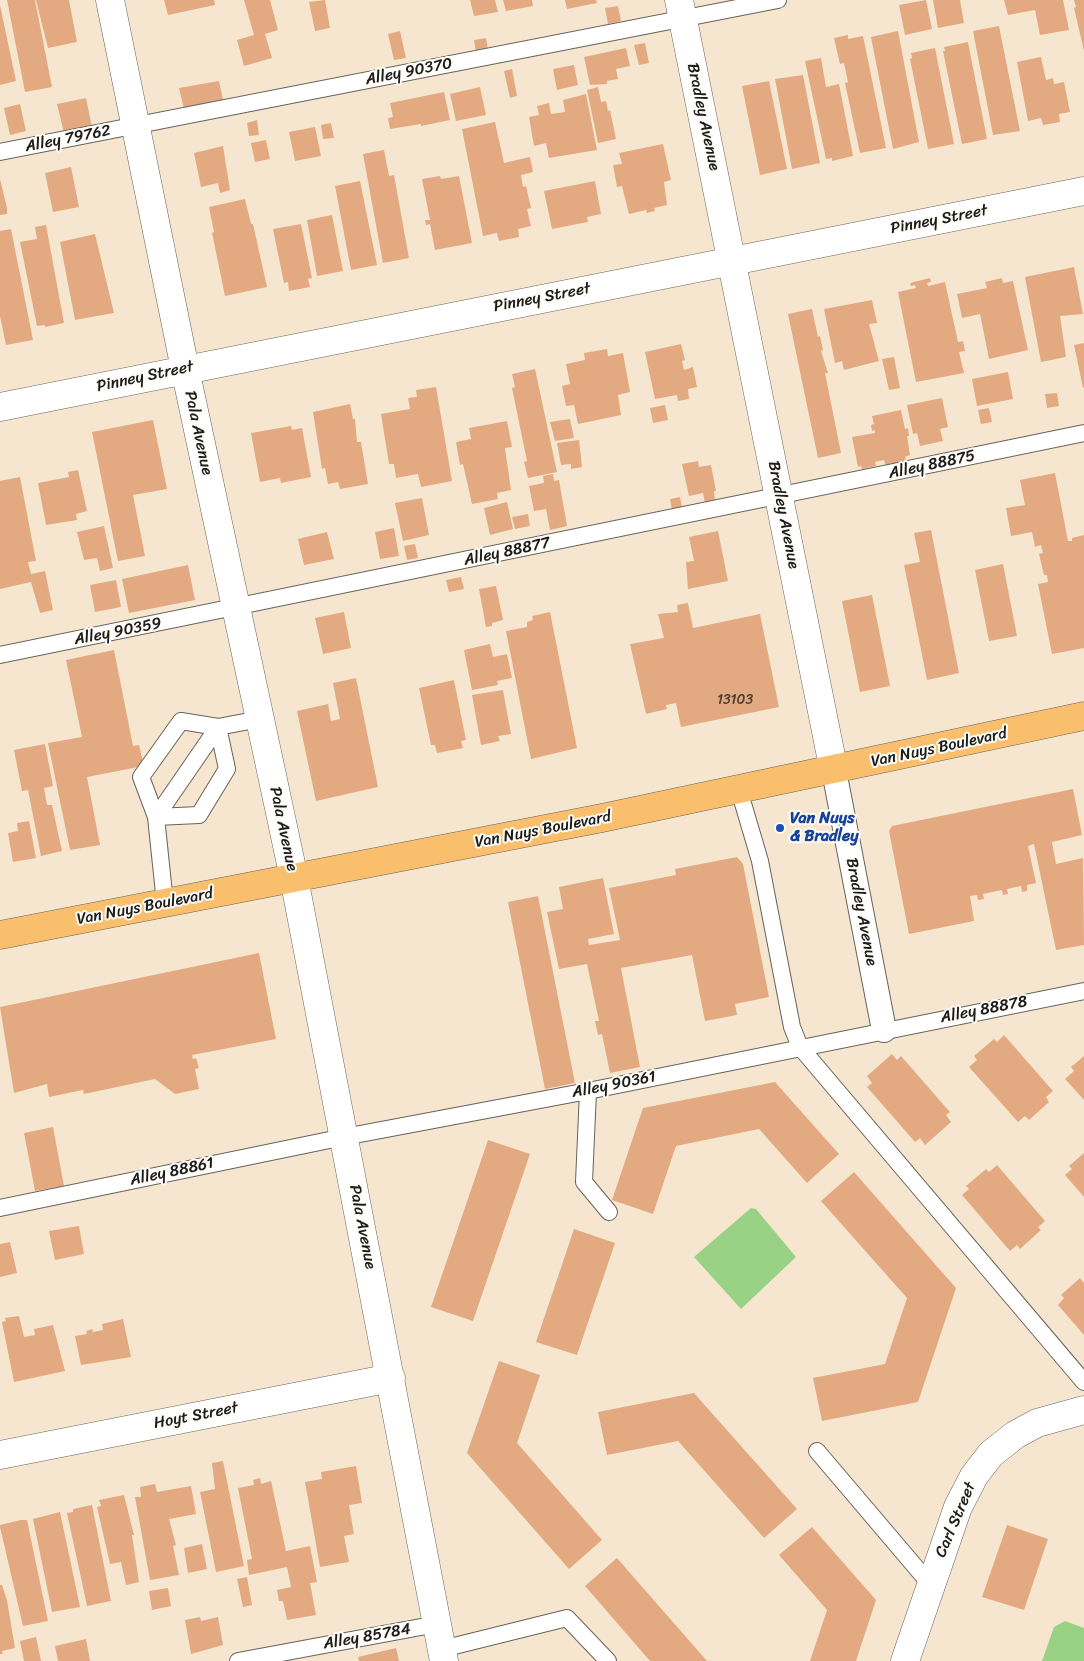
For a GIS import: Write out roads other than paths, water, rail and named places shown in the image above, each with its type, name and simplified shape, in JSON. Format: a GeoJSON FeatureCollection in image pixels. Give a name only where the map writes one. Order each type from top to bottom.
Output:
{"type":"FeatureCollection","features":[{"type":"Feature","properties":{"kind":"main road","name":"Van Nuys Boulevard"},"geometry":{"type":"LineString","coordinates":[[0,935],[834,771],[1084,716]]}},
{"type":"Feature","properties":{"kind":"street","name":"Pala Avenue"},"geometry":{"type":"LineString","coordinates":[[110,0],[185,369],[294,878],[441,1645]]}},
{"type":"Feature","properties":{"kind":"street","name":"Bradley Avenue"},"geometry":{"type":"LineString","coordinates":[[681,10],[834,771],[884,1030]]}},
{"type":"Feature","properties":{"kind":"street","name":"Pinney Street"},"geometry":{"type":"LineString","coordinates":[[0,407],[1084,191]]}},
{"type":"Feature","properties":{"kind":"street","name":"Hoyt Street"},"geometry":{"type":"LineString","coordinates":[[0,1455],[391,1378]]}},
{"type":"Feature","properties":{"kind":"street","name":"Carl Street"},"geometry":{"type":"LineString","coordinates":[[905,1661],[958,1507],[974,1476],[991,1454],[1015,1435],[1036,1423],[1084,1410]]}},
{"type":"Feature","properties":{"kind":"lane","name":"Alley 90370"},"geometry":{"type":"LineString","coordinates":[[136,125],[681,10],[778,0]]}},
{"type":"Feature","properties":{"kind":"lane","name":"Alley 79762"},"geometry":{"type":"LineString","coordinates":[[0,152],[136,125]]}},
{"type":"Feature","properties":{"kind":"lane","name":"Alley 88875"},"geometry":{"type":"LineString","coordinates":[[779,497],[1084,433]]}},
{"type":"Feature","properties":{"kind":"lane","name":"Alley 88877"},"geometry":{"type":"LineString","coordinates":[[236,608],[779,497]]}},
{"type":"Feature","properties":{"kind":"lane","name":"Alley 90359"},"geometry":{"type":"LineString","coordinates":[[0,655],[236,608]]}},
{"type":"Feature","properties":{"kind":"lane"},"geometry":{"type":"LineString","coordinates":[[165,903],[156,817],[141,777],[181,722],[218,727],[260,719]]}},
{"type":"Feature","properties":{"kind":"lane"},"geometry":{"type":"LineString","coordinates":[[156,817],[218,727]]}},
{"type":"Feature","properties":{"kind":"lane"},"geometry":{"type":"LineString","coordinates":[[156,817],[199,815],[227,769],[218,727]]}},
{"type":"Feature","properties":{"kind":"lane"},"geometry":{"type":"LineString","coordinates":[[739,790],[760,861],[792,1027],[800,1047],[1084,1382]]}},
{"type":"Feature","properties":{"kind":"lane","name":"Alley 88878"},"geometry":{"type":"LineString","coordinates":[[884,1030],[1084,991]]}},
{"type":"Feature","properties":{"kind":"lane","name":"Alley 90361"},"geometry":{"type":"LineString","coordinates":[[344,1136],[588,1091],[884,1030]]}},
{"type":"Feature","properties":{"kind":"lane"},"geometry":{"type":"LineString","coordinates":[[588,1091],[584,1182],[609,1212]]}},
{"type":"Feature","properties":{"kind":"lane","name":"Alley 88861"},"geometry":{"type":"LineString","coordinates":[[0,1208],[344,1136]]}},
{"type":"Feature","properties":{"kind":"lane"},"geometry":{"type":"LineString","coordinates":[[817,1451],[930,1584]]}},
{"type":"Feature","properties":{"kind":"lane","name":"Alley 85784"},"geometry":{"type":"LineString","coordinates":[[238,1661],[441,1645],[567,1618],[608,1661]]}},
{"type":"Feature","properties":{"kind":"place","name":"Van Nuys & Bradley"},"geometry":{"type":"Point","coordinates":[780,828]}}]}
